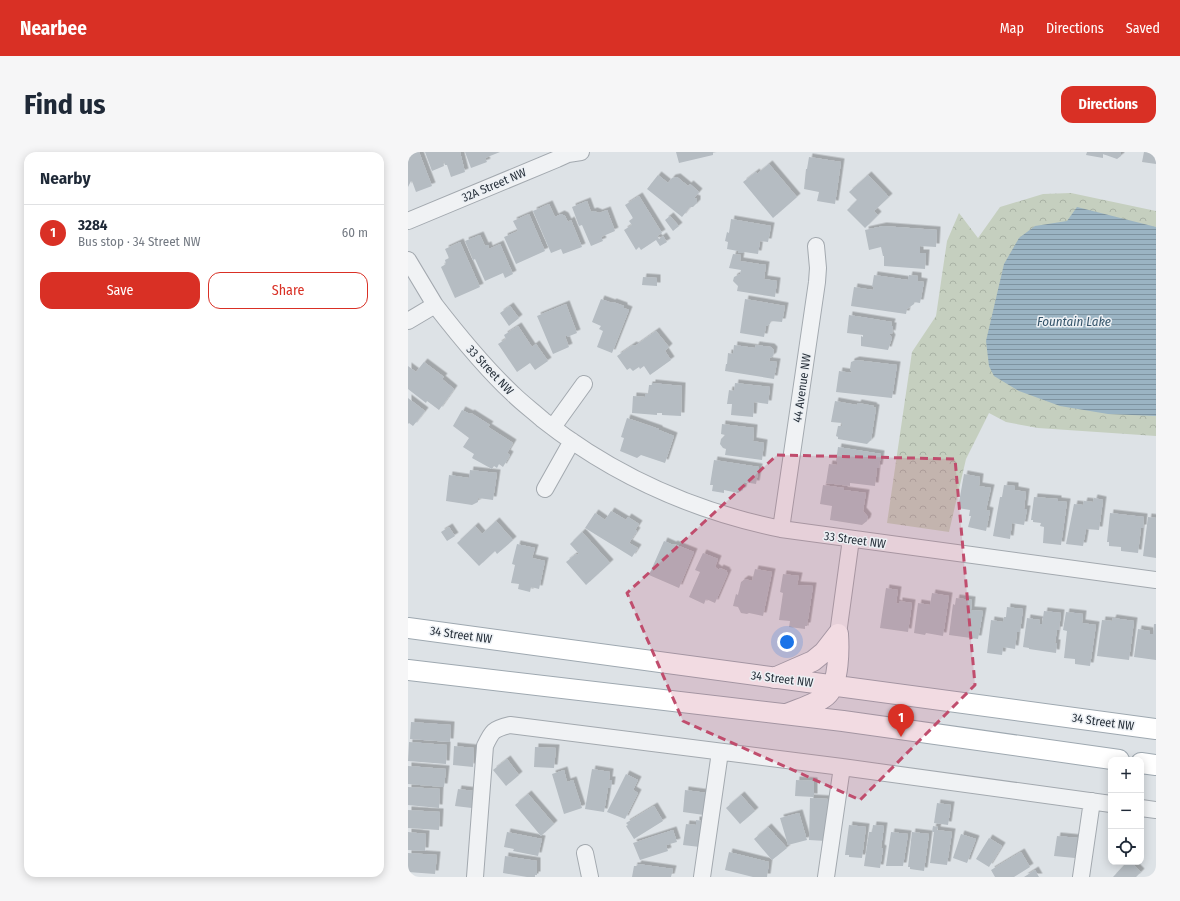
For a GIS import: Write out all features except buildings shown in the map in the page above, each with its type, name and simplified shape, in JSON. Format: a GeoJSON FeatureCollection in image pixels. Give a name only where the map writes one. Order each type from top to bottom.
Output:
{"type":"FeatureCollection","features":[{"type":"Feature","properties":{"kind":"main road","name":"34 Street NW"},"geometry":{"type":"LineString","coordinates":[[408,628],[1156,729]]}},
{"type":"Feature","properties":{"kind":"main road"},"geometry":{"type":"LineString","coordinates":[[773,678],[813,661],[824,652],[838,634]]}},
{"type":"Feature","properties":{"kind":"main road"},"geometry":{"type":"LineString","coordinates":[[787,714],[820,699],[828,694],[834,685],[839,650],[838,634]]}},
{"type":"Feature","properties":{"kind":"main road"},"geometry":{"type":"LineString","coordinates":[[408,670],[787,714],[1108,758]]}},
{"type":"Feature","properties":{"kind":"main road"},"geometry":{"type":"LineString","coordinates":[[1144,763],[1156,765]]}},
{"type":"Feature","properties":{"kind":"street","name":"32A Street NW"},"geometry":{"type":"LineString","coordinates":[[408,221],[557,158],[568,154],[581,152]]}},
{"type":"Feature","properties":{"kind":"street","name":"44 Avenue NW"},"geometry":{"type":"LineString","coordinates":[[781,529],[817,282],[818,268],[816,246]]}},
{"type":"Feature","properties":{"kind":"street","name":"33 Street NW"},"geometry":{"type":"LineString","coordinates":[[408,260],[435,305],[466,344],[513,395],[572,441],[605,463],[636,480],[690,503],[724,515],[781,529],[1156,580]]}},
{"type":"Feature","properties":{"kind":"street"},"geometry":{"type":"LineString","coordinates":[[408,321],[435,305]]}},
{"type":"Feature","properties":{"kind":"street"},"geometry":{"type":"LineString","coordinates":[[553,427],[584,384]]}},
{"type":"Feature","properties":{"kind":"street"},"geometry":{"type":"LineString","coordinates":[[545,489],[572,441]]}},
{"type":"Feature","properties":{"kind":"street"},"geometry":{"type":"LineString","coordinates":[[838,634],[851,539]]}},
{"type":"Feature","properties":{"kind":"street"},"geometry":{"type":"LineString","coordinates":[[475,877],[485,746],[491,733],[510,725],[842,767],[1108,804]]}},
{"type":"Feature","properties":{"kind":"street"},"geometry":{"type":"LineString","coordinates":[[702,877],[720,752]]}},
{"type":"Feature","properties":{"kind":"street"},"geometry":{"type":"LineString","coordinates":[[826,877],[842,767]]}},
{"type":"Feature","properties":{"kind":"street"},"geometry":{"type":"LineString","coordinates":[[1081,877],[1092,801]]}},
{"type":"Feature","properties":{"kind":"street"},"geometry":{"type":"LineString","coordinates":[[1144,808],[1156,810]]}},
{"type":"Feature","properties":{"kind":"street"},"geometry":{"type":"LineString","coordinates":[[585,853],[590,877]]}},
{"type":"Feature","properties":{"kind":"highlighted area"},"geometry":{"type":"Polygon","coordinates":[[[777,455],[955,459],[975,685],[860,800],[683,721],[627,593],[777,455]]]}},
{"type":"Feature","properties":{"kind":"green space"},"geometry":{"type":"Polygon","coordinates":[[[1071,193],[1156,211],[1156,436],[1038,428],[1006,422],[989,413],[966,459],[949,532],[887,523],[912,352],[936,316],[947,241],[959,213],[978,238],[1000,207],[1043,194],[1071,193]]]}},
{"type":"Feature","properties":{"kind":"water","name":"Fountain Lake"},"geometry":{"type":"Polygon","coordinates":[[[1077,207],[1156,227],[1156,416],[1108,414],[1060,406],[1019,391],[994,376],[989,366],[986,341],[1004,264],[1019,238],[1035,226],[1067,221],[1077,207]]]}},
{"type":"Feature","properties":{"kind":"place","name":"3284"},"geometry":{"type":"Point","coordinates":[901,737]}}]}
